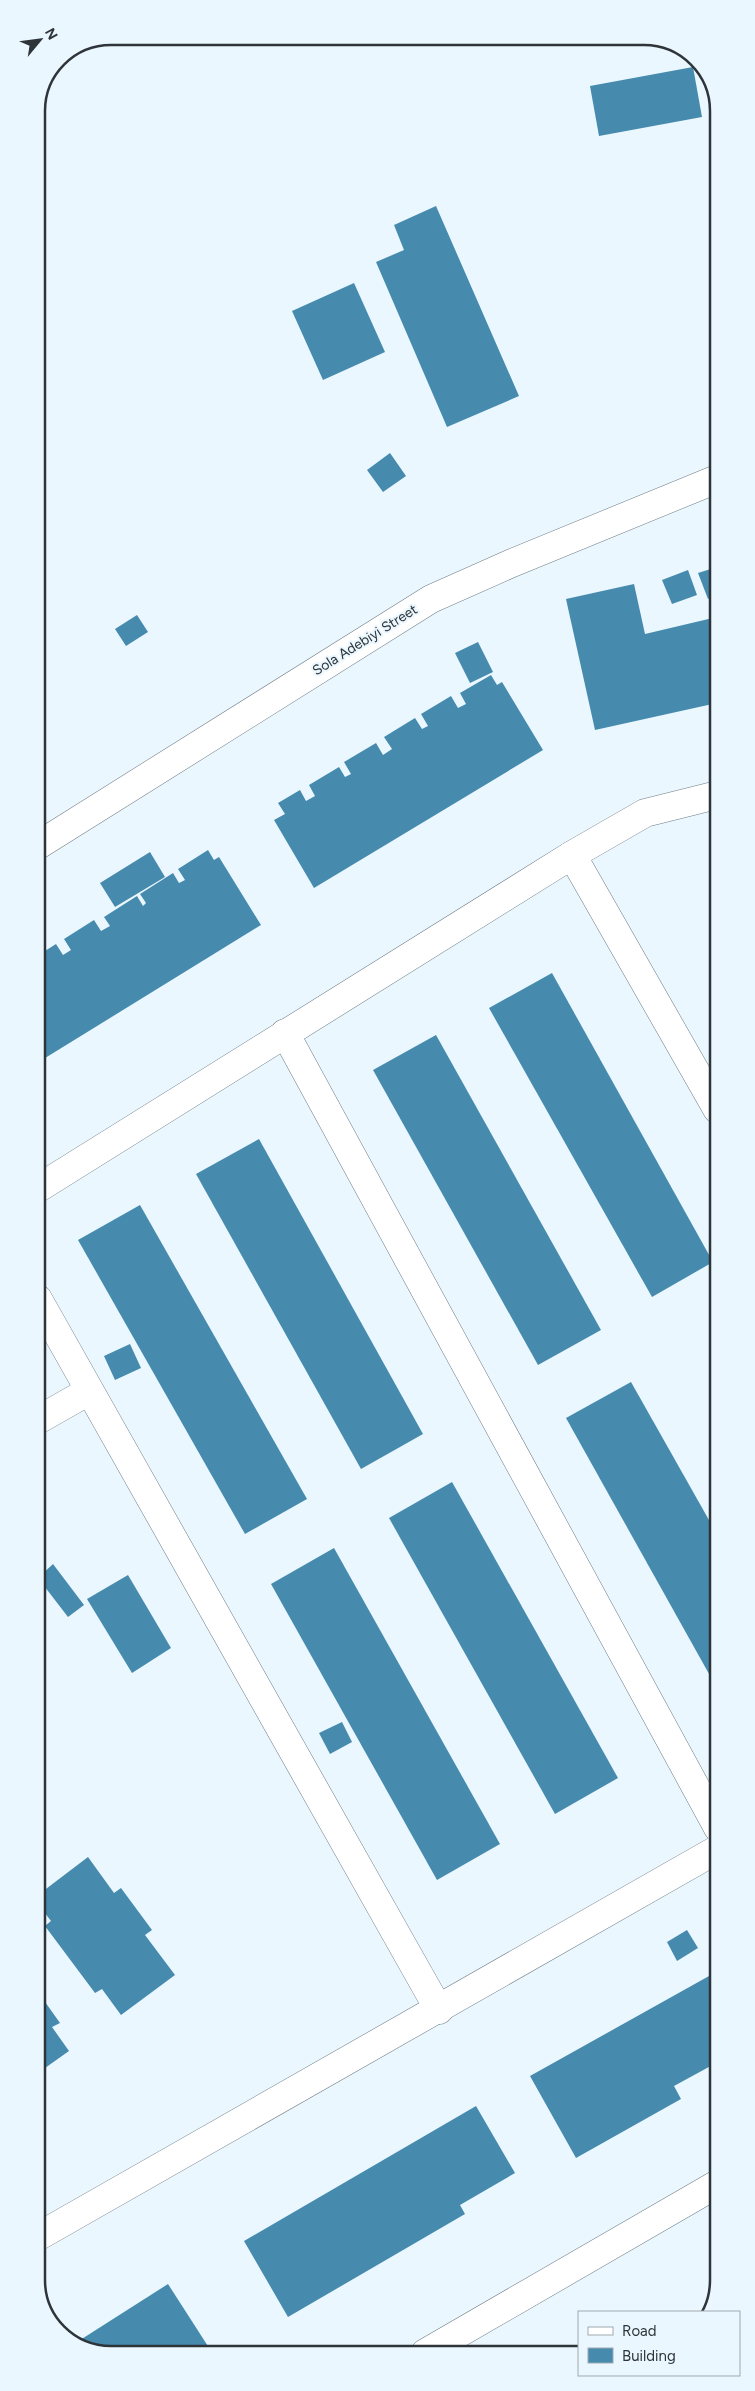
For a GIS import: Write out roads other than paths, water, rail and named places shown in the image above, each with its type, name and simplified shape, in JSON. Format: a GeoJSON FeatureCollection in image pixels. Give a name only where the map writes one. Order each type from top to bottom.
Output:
{"type":"FeatureCollection","features":[{"type":"Feature","properties":{"kind":"street","name":"Sola Adebiyi Street"},"geometry":{"type":"LineString","coordinates":[[45,841],[432,599],[512,563],[710,482]]}},
{"type":"Feature","properties":{"kind":"street"},"geometry":{"type":"LineString","coordinates":[[45,1185],[572,855],[645,813],[710,798]]}},
{"type":"Feature","properties":{"kind":"street"},"geometry":{"type":"LineString","coordinates":[[572,855],[710,1097]]}},
{"type":"Feature","properties":{"kind":"street"},"geometry":{"type":"LineString","coordinates":[[285,1033],[710,1813]]}},
{"type":"Feature","properties":{"kind":"street"},"geometry":{"type":"LineString","coordinates":[[45,1312],[439,2010]]}},
{"type":"Feature","properties":{"kind":"street"},"geometry":{"type":"LineString","coordinates":[[45,1416],[89,1391]]}},
{"type":"Feature","properties":{"kind":"street"},"geometry":{"type":"LineString","coordinates":[[45,2233],[439,2010],[710,1854]]}},
{"type":"Feature","properties":{"kind":"street"},"geometry":{"type":"LineString","coordinates":[[437,2346],[710,2188]]}}]}
